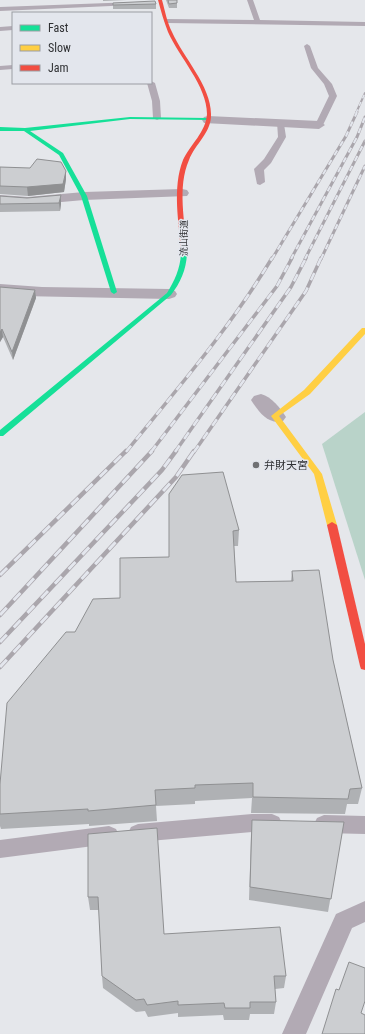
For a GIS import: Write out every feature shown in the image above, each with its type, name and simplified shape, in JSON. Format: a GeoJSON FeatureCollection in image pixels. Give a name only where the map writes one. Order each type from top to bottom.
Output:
{"type":"FeatureCollection","features":[{"type":"Feature","properties":{"kind":"main road"},"geometry":{"type":"LineString","coordinates":[[0,129],[25,130],[102,121],[157,118],[208,119],[208,106],[191,68],[170,32],[158,1]]}},
{"type":"Feature","properties":{"kind":"main road","name":"流山街道"},"geometry":{"type":"LineString","coordinates":[[0,434],[169,294],[177,284],[184,254],[181,178],[183,169],[208,119]]}},
{"type":"Feature","properties":{"kind":"main road"},"geometry":{"type":"LineString","coordinates":[[25,130],[61,154],[84,196],[114,292]]}},
{"type":"Feature","properties":{"kind":"main road"},"geometry":{"type":"LineString","coordinates":[[364,334],[306,392],[275,416],[318,474],[327,504],[365,666]]}},
{"type":"Feature","properties":{"kind":"street"},"geometry":{"type":"LineString","coordinates":[[208,119],[319,125]]}},
{"type":"Feature","properties":{"kind":"street"},"geometry":{"type":"LineString","coordinates":[[0,198],[32,201],[84,196],[182,193]]}},
{"type":"Feature","properties":{"kind":"street"},"geometry":{"type":"LineString","coordinates":[[0,289],[30,292],[114,292],[169,294]]}},
{"type":"Feature","properties":{"kind":"street"},"geometry":{"type":"LineString","coordinates":[[261,400],[276,417]]}},
{"type":"Feature","properties":{"kind":"lane"},"geometry":{"type":"LineString","coordinates":[[250,0],[257,21]]}},
{"type":"Feature","properties":{"kind":"lane"},"geometry":{"type":"LineString","coordinates":[[0,9],[138,3]]}},
{"type":"Feature","properties":{"kind":"lane"},"geometry":{"type":"LineString","coordinates":[[107,4],[111,12]]}},
{"type":"Feature","properties":{"kind":"lane"},"geometry":{"type":"LineString","coordinates":[[167,21],[257,21],[365,24]]}},
{"type":"Feature","properties":{"kind":"lane"},"geometry":{"type":"LineString","coordinates":[[0,29],[12,28]]}},
{"type":"Feature","properties":{"kind":"lane"},"geometry":{"type":"LineString","coordinates":[[307,46],[316,68],[328,84],[333,96],[319,125]]}},
{"type":"Feature","properties":{"kind":"lane"},"geometry":{"type":"LineString","coordinates":[[0,68],[12,67]]}},
{"type":"Feature","properties":{"kind":"lane"},"geometry":{"type":"LineString","coordinates":[[151,84],[156,101],[157,118]]}},
{"type":"Feature","properties":{"kind":"lane"},"geometry":{"type":"LineString","coordinates":[[260,182],[259,169],[268,161],[282,137],[280,124]]}},
{"type":"Feature","properties":{"kind":"lane"},"geometry":{"type":"LineString","coordinates":[[0,848],[77,838],[244,823],[365,825]]}},
{"type":"Feature","properties":{"kind":"lane"},"geometry":{"type":"LineString","coordinates":[[294,1034],[344,920],[365,911]]}},
{"type":"Feature","properties":{"kind":"green space"},"geometry":{"type":"Polygon","coordinates":[[[365,412],[365,580],[322,444],[365,412]]]}},
{"type":"Feature","properties":{"kind":"building"},"geometry":{"type":"Polygon","coordinates":[[[168,0],[177,0],[177,3],[169,4],[168,0]]]}},
{"type":"Feature","properties":{"kind":"building"},"geometry":{"type":"Polygon","coordinates":[[[155,1],[156,4],[113,5],[113,3],[155,1]]]}},
{"type":"Feature","properties":{"kind":"building"},"geometry":{"type":"Polygon","coordinates":[[[37,159],[61,162],[66,171],[63,184],[27,187],[0,186],[0,167],[30,168],[37,159]]]}},
{"type":"Feature","properties":{"kind":"building"},"geometry":{"type":"Polygon","coordinates":[[[61,195],[59,203],[0,204],[0,196],[27,198],[61,195]]]}},
{"type":"Feature","properties":{"kind":"building"},"geometry":{"type":"Polygon","coordinates":[[[0,287],[35,290],[12,352],[2,329],[0,332],[0,287]]]}},
{"type":"Feature","properties":{"kind":"building"},"geometry":{"type":"Polygon","coordinates":[[[223,472],[239,530],[233,531],[236,582],[293,581],[292,571],[319,570],[333,660],[362,788],[350,789],[348,799],[253,797],[253,783],[195,785],[195,788],[155,790],[156,805],[88,811],[88,809],[0,814],[0,784],[7,703],[66,632],[75,632],[93,599],[120,598],[120,558],[169,557],[169,494],[182,475],[223,472]]]}},
{"type":"Feature","properties":{"kind":"building"},"geometry":{"type":"Polygon","coordinates":[[[252,820],[344,822],[331,899],[250,887],[252,820]]]}},
{"type":"Feature","properties":{"kind":"building"},"geometry":{"type":"Polygon","coordinates":[[[157,828],[164,934],[280,927],[286,976],[274,976],[276,1002],[250,1002],[250,1008],[225,1008],[224,1003],[178,1005],[178,1001],[147,1005],[144,999],[136,1000],[102,976],[98,897],[88,897],[88,834],[157,828]]]}},
{"type":"Feature","properties":{"kind":"building"},"geometry":{"type":"Polygon","coordinates":[[[349,962],[365,968],[365,1001],[361,1013],[365,1015],[365,1034],[322,1034],[336,989],[339,990],[349,962]]]}},
{"type":"Feature","properties":{"kind":"railway"},"geometry":{"type":"LineString","coordinates":[[356,113],[365,93]]}},
{"type":"Feature","properties":{"kind":"railway"},"geometry":{"type":"LineString","coordinates":[[272,259],[346,136],[357,112]]}},
{"type":"Feature","properties":{"kind":"railway"},"geometry":{"type":"LineString","coordinates":[[291,259],[357,137],[365,117]]}},
{"type":"Feature","properties":{"kind":"railway"},"geometry":{"type":"LineString","coordinates":[[305,259],[365,141]]}},
{"type":"Feature","properties":{"kind":"railway"},"geometry":{"type":"LineString","coordinates":[[321,259],[365,166]]}},
{"type":"Feature","properties":{"kind":"railway"},"geometry":{"type":"LineString","coordinates":[[126,452],[221,334],[256,284],[272,258]]}},
{"type":"Feature","properties":{"kind":"railway"},"geometry":{"type":"LineString","coordinates":[[151,452],[277,286],[292,258]]}},
{"type":"Feature","properties":{"kind":"railway"},"geometry":{"type":"LineString","coordinates":[[175,452],[291,287],[306,258]]}},
{"type":"Feature","properties":{"kind":"railway"},"geometry":{"type":"LineString","coordinates":[[194,452],[306,291],[321,258]]}},
{"type":"Feature","properties":{"kind":"railway"},"geometry":{"type":"LineString","coordinates":[[0,575],[126,451]]}},
{"type":"Feature","properties":{"kind":"railway"},"geometry":{"type":"LineString","coordinates":[[0,615],[152,451]]}},
{"type":"Feature","properties":{"kind":"railway"},"geometry":{"type":"LineString","coordinates":[[0,642],[162,470],[176,451]]}},
{"type":"Feature","properties":{"kind":"railway"},"geometry":{"type":"LineString","coordinates":[[0,667],[176,477],[194,451]]}},
{"type":"Feature","properties":{"kind":"traffic: fast"},"geometry":{"type":"LineString","coordinates":[[0,129],[25,130],[130,118],[208,119]]}},
{"type":"Feature","properties":{"kind":"traffic: fast"},"geometry":{"type":"LineString","coordinates":[[25,130],[61,154],[84,196],[114,292]]}},
{"type":"Feature","properties":{"kind":"traffic: fast"},"geometry":{"type":"LineString","coordinates":[[0,434],[169,294],[180,274],[184,251]]}},
{"type":"Feature","properties":{"kind":"traffic: slow"},"geometry":{"type":"LineString","coordinates":[[332,525],[318,474],[275,416],[307,392],[365,330]]}},
{"type":"Feature","properties":{"kind":"traffic: jam"},"geometry":{"type":"LineString","coordinates":[[160,0],[170,32],[199,84],[208,105],[209,114],[204,132],[189,154],[183,170],[181,192],[184,251]]}},
{"type":"Feature","properties":{"kind":"traffic: jam"},"geometry":{"type":"LineString","coordinates":[[332,525],[365,666]]}},
{"type":"Feature","properties":{"kind":"place","name":"弁財天宮"},"geometry":{"type":"Point","coordinates":[256,465]}}]}
